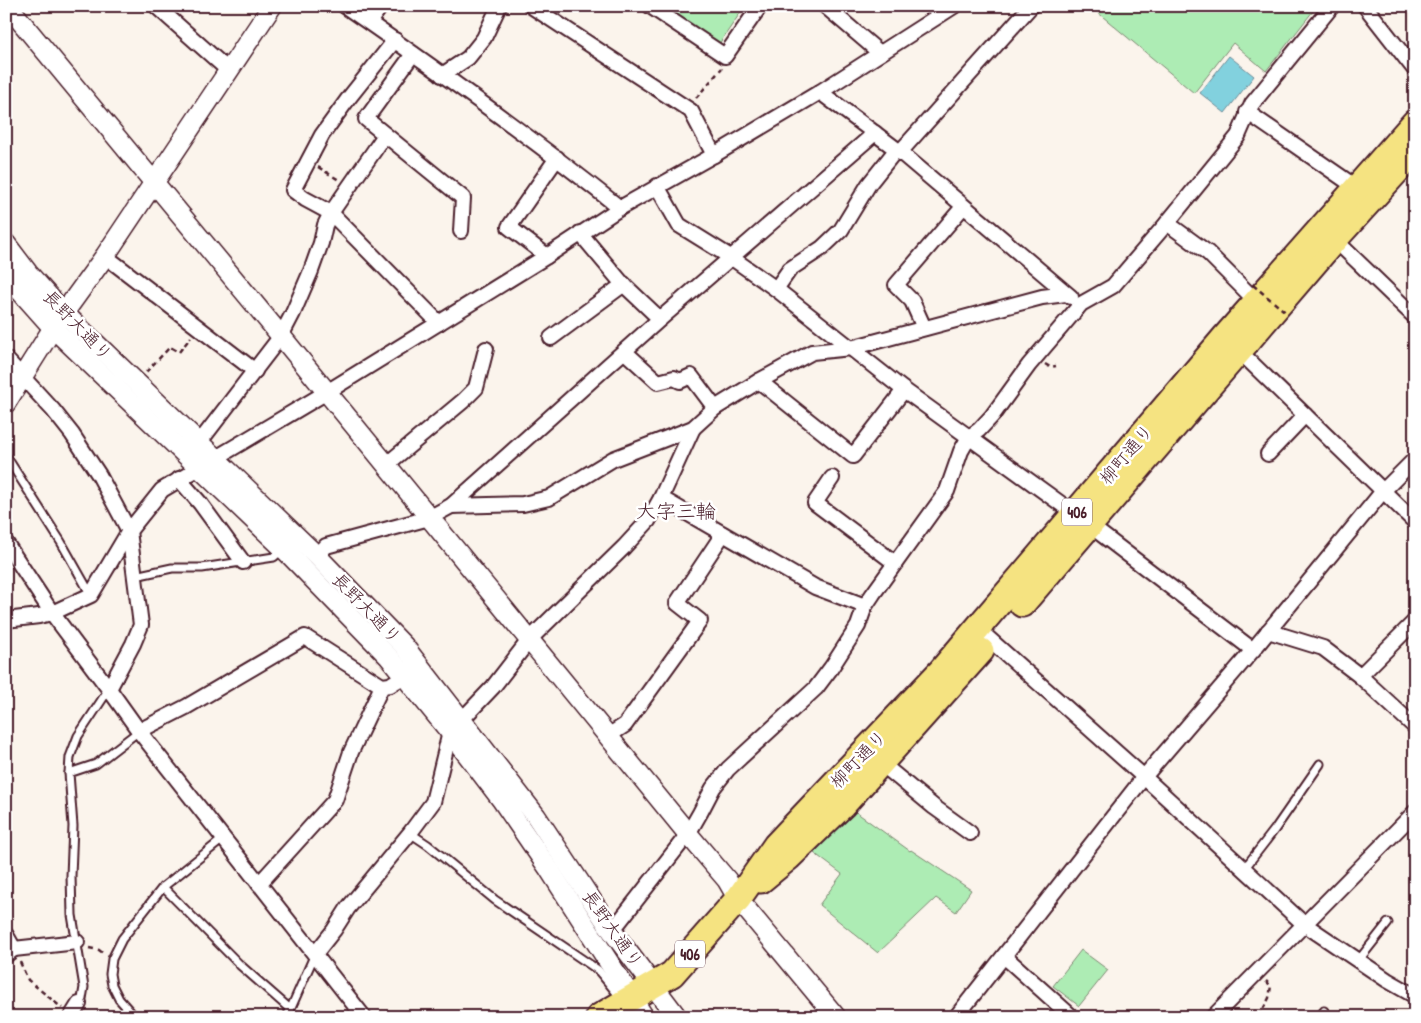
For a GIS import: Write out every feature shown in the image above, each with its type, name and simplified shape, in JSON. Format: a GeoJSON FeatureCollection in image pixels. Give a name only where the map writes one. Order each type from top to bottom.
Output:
{"type":"FeatureCollection","features":[{"type":"Feature","properties":{"kind":"highway","name":"柳町通り"},"geometry":{"type":"LineString","coordinates":[[1328,233],[1357,188],[1415,122]]}},
{"type":"Feature","properties":{"kind":"highway","name":"柳町通り"},"geometry":{"type":"LineString","coordinates":[[634,1006],[654,986],[672,974],[738,899],[776,845],[874,757],[941,671],[984,635],[1328,233],[1415,151]]}},
{"type":"Feature","properties":{"kind":"highway","name":"406"},"geometry":{"type":"LineString","coordinates":[[599,1017],[634,1006]]}},
{"type":"Feature","properties":{"kind":"street"},"geometry":{"type":"LineString","coordinates":[[8,6],[530,639],[727,880],[738,899],[836,1017]]}},
{"type":"Feature","properties":{"kind":"street"},"geometry":{"type":"LineString","coordinates":[[156,6],[228,70]]}},
{"type":"Feature","properties":{"kind":"street"},"geometry":{"type":"LineString","coordinates":[[6,403],[58,320],[105,256],[272,6]]}},
{"type":"Feature","properties":{"kind":"street"},"geometry":{"type":"LineString","coordinates":[[346,6],[557,158],[620,208]]}},
{"type":"Feature","properties":{"kind":"street"},"geometry":{"type":"LineString","coordinates":[[369,22],[381,6]]}},
{"type":"Feature","properties":{"kind":"street"},"geometry":{"type":"LineString","coordinates":[[442,75],[468,58],[484,38],[498,6]]}},
{"type":"Feature","properties":{"kind":"street"},"geometry":{"type":"LineString","coordinates":[[531,6],[691,111],[714,155]]}},
{"type":"Feature","properties":{"kind":"street"},"geometry":{"type":"LineString","coordinates":[[650,6],[725,56],[760,6]]}},
{"type":"Feature","properties":{"kind":"street"},"geometry":{"type":"LineString","coordinates":[[825,6],[880,53]]}},
{"type":"Feature","properties":{"kind":"street"},"geometry":{"type":"LineString","coordinates":[[6,620],[52,613],[90,595],[128,531],[162,490],[439,323],[620,208],[820,92],[954,6]]}},
{"type":"Feature","properties":{"kind":"street"},"geometry":{"type":"LineString","coordinates":[[776,289],[790,269],[822,248],[841,230],[869,184],[1031,6]]}},
{"type":"Feature","properties":{"kind":"street"},"geometry":{"type":"LineString","coordinates":[[612,931],[688,834],[713,788],[728,769],[816,688],[831,668],[858,626],[865,606],[947,491],[961,451],[969,437],[979,430],[992,416],[1029,365],[1081,304],[1113,286],[1167,223],[1238,136],[1252,104],[1332,6]]}},
{"type":"Feature","properties":{"kind":"street"},"geometry":{"type":"LineString","coordinates":[[1365,6],[1415,70]]}},
{"type":"Feature","properties":{"kind":"street"},"geometry":{"type":"LineString","coordinates":[[395,40],[322,135],[293,190],[306,200],[331,213],[439,323]]}},
{"type":"Feature","properties":{"kind":"street"},"geometry":{"type":"LineString","coordinates":[[413,54],[366,119],[463,198],[461,231]]}},
{"type":"Feature","properties":{"kind":"street"},"geometry":{"type":"LineString","coordinates":[[820,92],[898,151],[1066,294],[1081,304]]}},
{"type":"Feature","properties":{"kind":"street"},"geometry":{"type":"LineString","coordinates":[[1248,112],[1357,188]]}},
{"type":"Feature","properties":{"kind":"street"},"geometry":{"type":"LineString","coordinates":[[317,556],[326,546],[429,518],[451,506],[626,352],[660,319],[875,133]]}},
{"type":"Feature","properties":{"kind":"street"},"geometry":{"type":"LineString","coordinates":[[199,443],[281,336],[311,272],[325,225],[331,213],[385,135]]}},
{"type":"Feature","properties":{"kind":"street"},"geometry":{"type":"LineString","coordinates":[[547,256],[509,227],[557,158]]}},
{"type":"Feature","properties":{"kind":"street"},"geometry":{"type":"LineString","coordinates":[[658,186],[680,225],[776,289],[904,390],[1082,520],[1253,650]]}},
{"type":"Feature","properties":{"kind":"street"},"geometry":{"type":"LineString","coordinates":[[924,328],[912,301],[896,285],[963,207]]}},
{"type":"Feature","properties":{"kind":"street"},"geometry":{"type":"LineString","coordinates":[[1167,223],[1208,253],[1267,304]]}},
{"type":"Feature","properties":{"kind":"street"},"geometry":{"type":"LineString","coordinates":[[580,233],[624,284],[660,319]]}},
{"type":"Feature","properties":{"kind":"street"},"geometry":{"type":"LineString","coordinates":[[1328,233],[1415,317]]}},
{"type":"Feature","properties":{"kind":"street","name":"長野大通り"},"geometry":{"type":"LineString","coordinates":[[6,244],[28,273],[58,320],[198,468],[283,548],[389,657],[404,676],[456,726],[536,816],[612,931],[677,1017]]}},
{"type":"Feature","properties":{"kind":"street"},"geometry":{"type":"LineString","coordinates":[[105,256],[255,371]]}},
{"type":"Feature","properties":{"kind":"street","name":"長野大通り"},"geometry":{"type":"LineString","coordinates":[[6,272],[21,292],[136,383],[317,556],[404,646],[456,726],[500,799],[549,869],[634,1006]]}},
{"type":"Feature","properties":{"kind":"street"},"geometry":{"type":"LineString","coordinates":[[551,338],[624,284]]}},
{"type":"Feature","properties":{"kind":"street"},"geometry":{"type":"LineString","coordinates":[[451,506],[523,504],[549,498],[613,459],[693,428],[715,408],[812,352],[851,348],[1050,296],[1066,294]]}},
{"type":"Feature","properties":{"kind":"street"},"geometry":{"type":"LineString","coordinates":[[1232,344],[1415,522]]}},
{"type":"Feature","properties":{"kind":"street"},"geometry":{"type":"LineString","coordinates":[[386,465],[476,388],[486,349]]}},
{"type":"Feature","properties":{"kind":"street"},"geometry":{"type":"LineString","coordinates":[[626,352],[658,382],[674,378],[680,381],[691,376],[715,408]]}},
{"type":"Feature","properties":{"kind":"street"},"geometry":{"type":"LineString","coordinates":[[6,359],[53,410],[72,434],[99,475],[128,531],[141,625],[109,689]]}},
{"type":"Feature","properties":{"kind":"street"},"geometry":{"type":"LineString","coordinates":[[759,381],[853,456],[904,390]]}},
{"type":"Feature","properties":{"kind":"street"},"geometry":{"type":"LineString","coordinates":[[1268,454],[1305,415]]}},
{"type":"Feature","properties":{"kind":"street"},"geometry":{"type":"LineString","coordinates":[[315,954],[348,908],[433,802],[456,726],[493,687],[530,639],[648,521],[661,498],[693,428]]}},
{"type":"Feature","properties":{"kind":"street"},"geometry":{"type":"LineString","coordinates":[[956,1017],[1144,777],[1253,650],[1383,491],[1415,459]]}},
{"type":"Feature","properties":{"kind":"street"},"geometry":{"type":"LineString","coordinates":[[832,478],[815,503],[895,563]]}},
{"type":"Feature","properties":{"kind":"street"},"geometry":{"type":"LineString","coordinates":[[179,479],[200,502],[243,562]]}},
{"type":"Feature","properties":{"kind":"street"},"geometry":{"type":"LineString","coordinates":[[661,498],[815,587],[865,606]]}},
{"type":"Feature","properties":{"kind":"street"},"geometry":{"type":"LineString","coordinates":[[608,736],[625,725],[700,620],[677,603],[722,534]]}},
{"type":"Feature","properties":{"kind":"street"},"geometry":{"type":"LineString","coordinates":[[6,543],[52,613],[138,731],[364,1017]]}},
{"type":"Feature","properties":{"kind":"street"},"geometry":{"type":"LineString","coordinates":[[1360,676],[1415,621]]}},
{"type":"Feature","properties":{"kind":"street"},"geometry":{"type":"LineString","coordinates":[[1268,631],[1323,648],[1360,676],[1413,721]]}},
{"type":"Feature","properties":{"kind":"street"},"geometry":{"type":"LineString","coordinates":[[984,635],[1144,777],[1304,924],[1358,961],[1415,996]]}},
{"type":"Feature","properties":{"kind":"street"},"geometry":{"type":"LineString","coordinates":[[138,731],[186,707],[305,637],[382,686],[390,685],[404,676]]}},
{"type":"Feature","properties":{"kind":"street"},"geometry":{"type":"LineString","coordinates":[[259,884],[335,800],[351,752],[382,686]]}},
{"type":"Feature","properties":{"kind":"street"},"geometry":{"type":"LineString","coordinates":[[874,757],[934,807],[970,833]]}},
{"type":"Feature","properties":{"kind":"street"},"geometry":{"type":"LineString","coordinates":[[1213,1017],[1415,812]]}},
{"type":"Feature","properties":{"kind":"street"},"geometry":{"type":"LineString","coordinates":[[6,935],[10,952],[77,943]]}},
{"type":"Feature","properties":{"kind":"street"},"geometry":{"type":"LineString","coordinates":[[1004,956],[1072,1017]]}},
{"type":"Feature","properties":{"kind":"lane"},"geometry":{"type":"LineString","coordinates":[[6,456],[61,542],[90,595]]}},
{"type":"Feature","properties":{"kind":"lane"},"geometry":{"type":"LineString","coordinates":[[135,576],[172,568],[202,568],[274,557],[283,548]]}},
{"type":"Feature","properties":{"kind":"lane"},"geometry":{"type":"LineString","coordinates":[[74,1012],[82,999],[84,987],[72,915],[73,826],[69,774],[70,757],[78,736],[109,689]]}},
{"type":"Feature","properties":{"kind":"lane"},"geometry":{"type":"LineString","coordinates":[[69,774],[96,764],[138,731]]}},
{"type":"Feature","properties":{"kind":"lane"},"geometry":{"type":"LineString","coordinates":[[1244,869],[1280,822],[1320,764]]}},
{"type":"Feature","properties":{"kind":"lane"},"geometry":{"type":"LineString","coordinates":[[410,833],[428,845],[495,900],[598,970],[634,1006]]}},
{"type":"Feature","properties":{"kind":"lane"},"geometry":{"type":"LineString","coordinates":[[135,1017],[119,999],[112,985],[110,974],[112,959],[122,939],[163,887],[224,838]]}},
{"type":"Feature","properties":{"kind":"lane"},"geometry":{"type":"LineString","coordinates":[[163,887],[240,965],[290,1009]]}},
{"type":"Feature","properties":{"kind":"lane"},"geometry":{"type":"LineString","coordinates":[[1358,961],[1388,923]]}},
{"type":"Feature","properties":{"kind":"lane"},"geometry":{"type":"LineString","coordinates":[[287,1017],[315,954]]}},
{"type":"Feature","properties":{"kind":"lane"},"geometry":{"type":"LineString","coordinates":[[1319,1017],[1324,1011],[1329,1017]]}},
{"type":"Feature","properties":{"kind":"path"},"geometry":{"type":"LineString","coordinates":[[687,108],[726,63],[725,56]]}},
{"type":"Feature","properties":{"kind":"path"},"geometry":{"type":"LineString","coordinates":[[308,161],[349,186]]}},
{"type":"Feature","properties":{"kind":"path"},"geometry":{"type":"LineString","coordinates":[[136,383],[170,347],[179,352],[199,328]]}},
{"type":"Feature","properties":{"kind":"path"},"geometry":{"type":"LineString","coordinates":[[77,943],[99,950],[112,959]]}},
{"type":"Feature","properties":{"kind":"path"},"geometry":{"type":"LineString","coordinates":[[10,952],[28,980],[74,1012]]}},
{"type":"Feature","properties":{"kind":"path"},"geometry":{"type":"LineString","coordinates":[[1256,972],[1272,986],[1259,1017]]}},
{"type":"Feature","properties":{"kind":"green space"},"geometry":{"type":"Polygon","coordinates":[[[662,6],[745,6],[717,47],[662,6]]]}},
{"type":"Feature","properties":{"kind":"green space"},"geometry":{"type":"Polygon","coordinates":[[[1090,6],[1317,6],[1266,71],[1233,43],[1194,93],[1090,6]]]}},
{"type":"Feature","properties":{"kind":"green space"},"geometry":{"type":"Polygon","coordinates":[[[853,810],[910,851],[971,890],[956,912],[936,898],[878,953],[819,905],[842,874],[814,853],[853,810]]]}},
{"type":"Feature","properties":{"kind":"green space"},"geometry":{"type":"Polygon","coordinates":[[[1081,950],[1108,970],[1079,1006],[1053,986],[1081,950]]]}},
{"type":"Feature","properties":{"kind":"water"},"geometry":{"type":"Polygon","coordinates":[[[1229,56],[1254,76],[1225,113],[1200,93],[1229,56]]]}},
{"type":"Feature","properties":{"kind":"district","name":"大字三輪"},"geometry":{"type":"Point","coordinates":[676,510]}}]}
